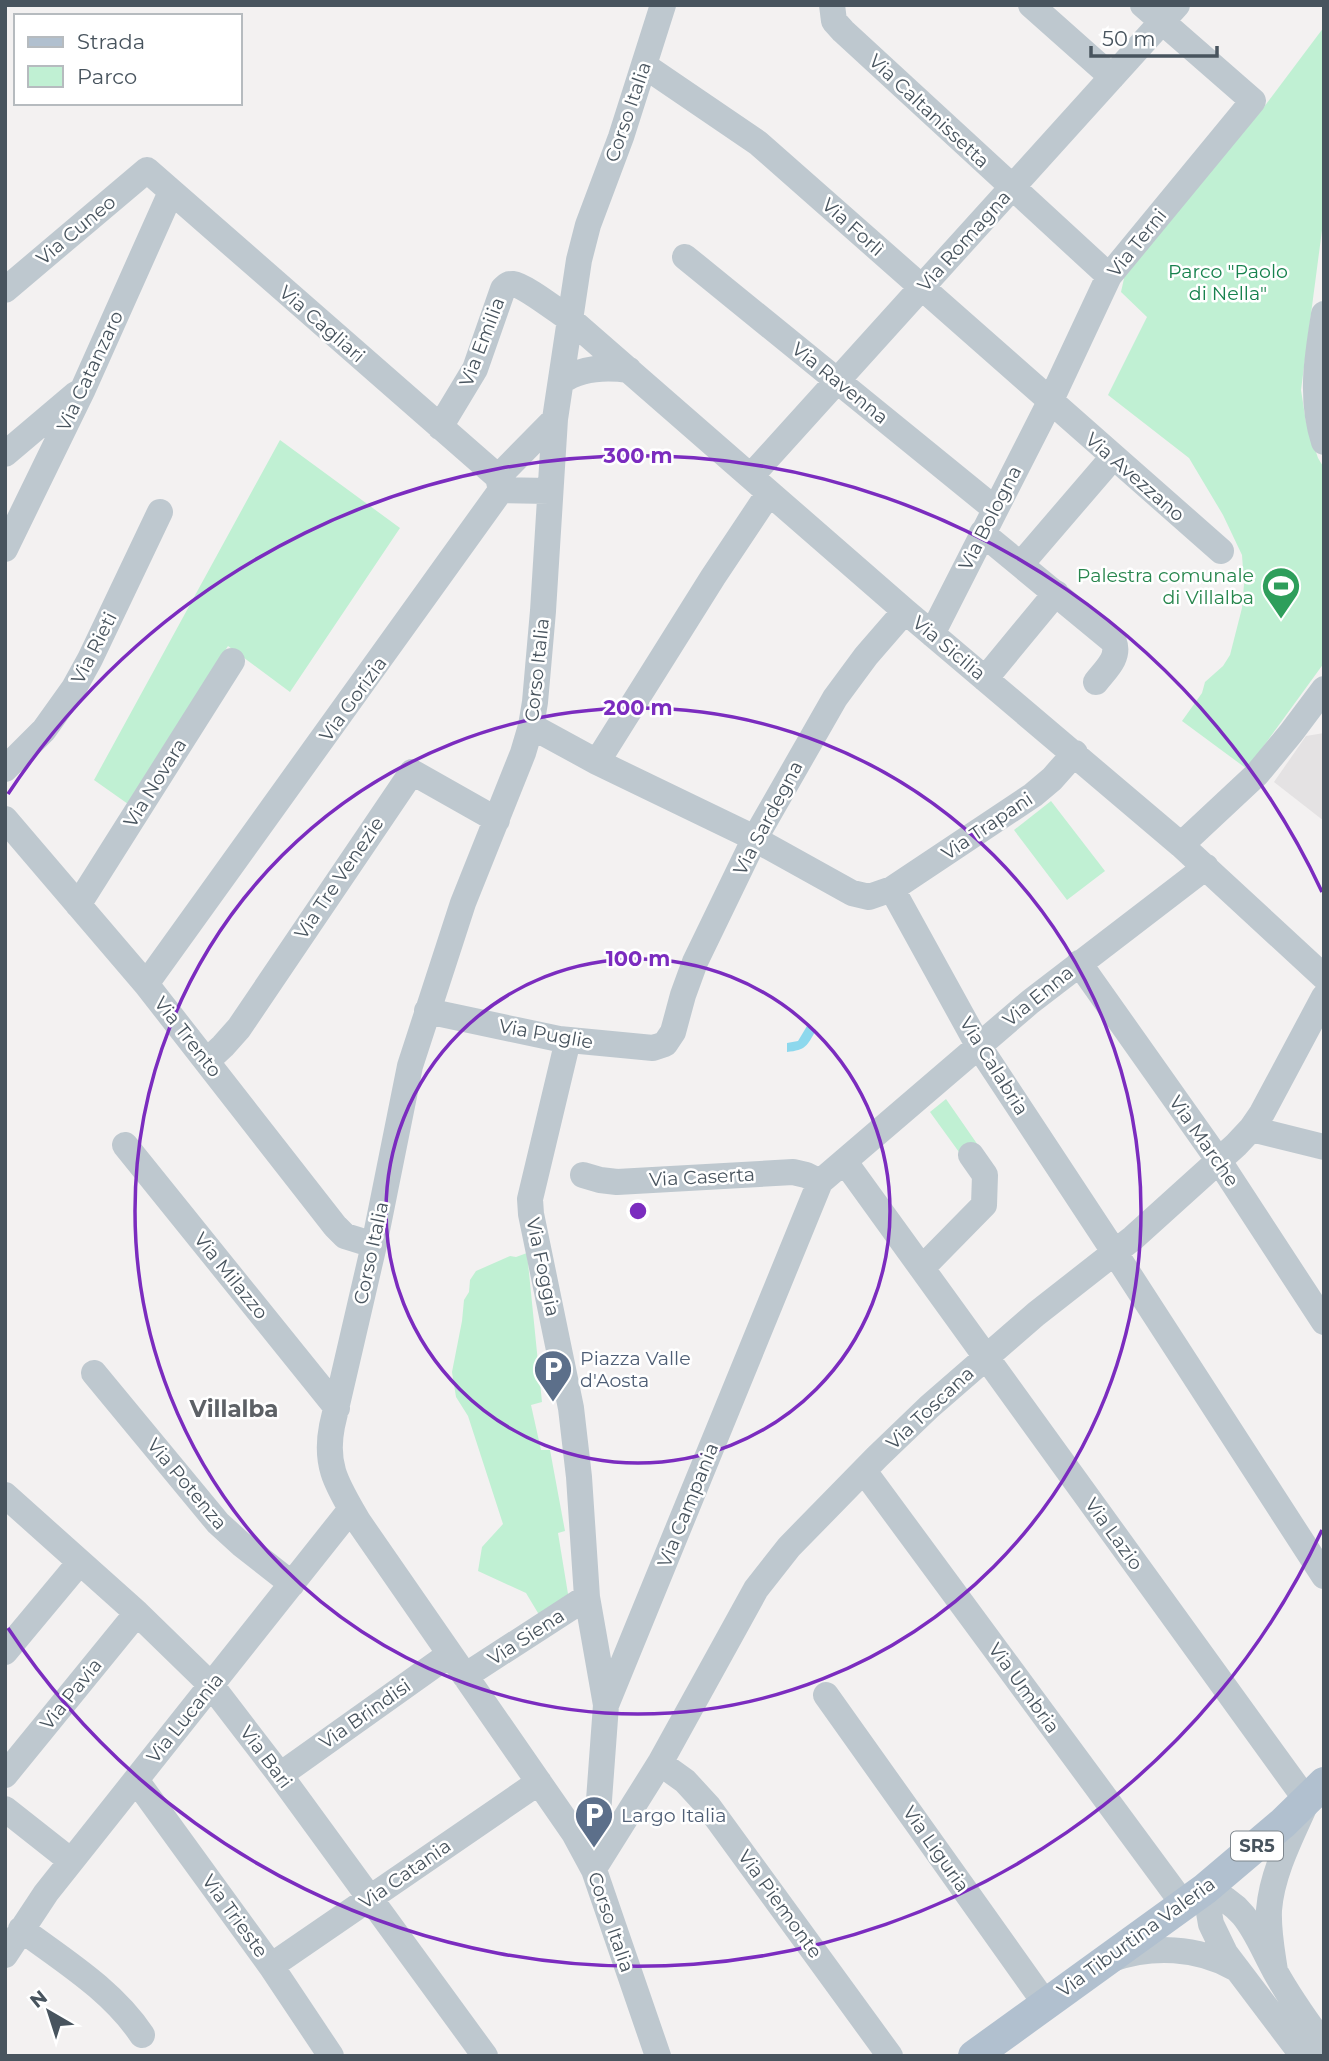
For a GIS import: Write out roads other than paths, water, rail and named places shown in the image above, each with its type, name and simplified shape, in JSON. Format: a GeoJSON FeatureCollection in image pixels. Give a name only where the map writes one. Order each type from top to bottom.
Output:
{"type":"FeatureCollection","features":[{"type":"Feature","properties":{"kind":"main road","name":"Via Tiburtina Valeria"},"geometry":{"type":"LineString","coordinates":[[974,2056],[1194,1897],[1276,1829],[1315,1792]]}},
{"type":"Feature","properties":{"kind":"street","name":"Corso Italia"},"geometry":{"type":"LineString","coordinates":[[658,2056],[594,1870],[574,1833],[351,1509],[337,1483],[328,1448],[374,1245],[410,1066],[463,902],[523,753],[531,726],[535,708],[543,611],[555,419],[578,268],[586,234],[663,5]]}},
{"type":"Feature","properties":{"kind":"street","name":"Via Caltanissetta"},"geometry":{"type":"LineString","coordinates":[[832,5],[834,21],[843,31],[1109,275]]}},
{"type":"Feature","properties":{"kind":"street"},"geometry":{"type":"LineString","coordinates":[[1031,5],[1112,77]]}},
{"type":"Feature","properties":{"kind":"street","name":"Via Romagna"},"geometry":{"type":"LineString","coordinates":[[597,762],[713,577],[760,485],[837,380],[1112,77],[1161,11]]}},
{"type":"Feature","properties":{"kind":"street","name":"Via Terni"},"geometry":{"type":"LineString","coordinates":[[1050,402],[1109,275],[1253,101],[1161,11]]}},
{"type":"Feature","properties":{"kind":"street","name":"Via Forlì"},"geometry":{"type":"LineString","coordinates":[[645,65],[758,142],[1050,402]]}},
{"type":"Feature","properties":{"kind":"street","name":"Via Cagliari"},"geometry":{"type":"LineString","coordinates":[[147,170],[440,427],[500,484]]}},
{"type":"Feature","properties":{"kind":"street","name":"Via Cuneo"},"geometry":{"type":"LineString","coordinates":[[5,290],[147,170]]}},
{"type":"Feature","properties":{"kind":"street","name":"Via Catanzaro"},"geometry":{"type":"LineString","coordinates":[[5,549],[83,389],[171,192]]}},
{"type":"Feature","properties":{"kind":"street","name":"Via Ravenna"},"geometry":{"type":"LineString","coordinates":[[685,257],[995,509]]}},
{"type":"Feature","properties":{"kind":"street","name":"Via Emilia"},"geometry":{"type":"LineString","coordinates":[[440,427],[475,369],[499,297],[505,287],[512,284],[519,286],[571,320]]}},
{"type":"Feature","properties":{"kind":"street"},"geometry":{"type":"LineString","coordinates":[[1324,314],[1315,381],[1317,411],[1324,442]]}},
{"type":"Feature","properties":{"kind":"street","name":"Via Sicilia"},"geometry":{"type":"LineString","coordinates":[[571,320],[905,611],[1181,845],[1324,977]]}},
{"type":"Feature","properties":{"kind":"street"},"geometry":{"type":"LineString","coordinates":[[561,382],[587,371],[629,370]]}},
{"type":"Feature","properties":{"kind":"street"},"geometry":{"type":"LineString","coordinates":[[5,454],[83,389]]}},
{"type":"Feature","properties":{"kind":"street","name":"Via Avezzano"},"geometry":{"type":"LineString","coordinates":[[1050,402],[1221,551]]}},
{"type":"Feature","properties":{"kind":"street","name":"Via Bologna"},"geometry":{"type":"LineString","coordinates":[[932,634],[1050,402]]}},
{"type":"Feature","properties":{"kind":"street","name":"Via Gorizia"},"geometry":{"type":"LineString","coordinates":[[146,984],[500,484],[555,419]]}},
{"type":"Feature","properties":{"kind":"street"},"geometry":{"type":"LineString","coordinates":[[1021,564],[1112,457]]}},
{"type":"Feature","properties":{"kind":"street"},"geometry":{"type":"LineString","coordinates":[[500,484],[550,491]]}},
{"type":"Feature","properties":{"kind":"street","name":"Via Rieti"},"geometry":{"type":"LineString","coordinates":[[5,769],[44,730],[70,695],[94,652],[160,512]]}},
{"type":"Feature","properties":{"kind":"street"},"geometry":{"type":"LineString","coordinates":[[982,533],[1111,639],[1116,646],[1115,656],[1096,682]]}},
{"type":"Feature","properties":{"kind":"street"},"geometry":{"type":"LineString","coordinates":[[985,679],[1056,593]]}},
{"type":"Feature","properties":{"kind":"street","name":"Via Sardegna"},"geometry":{"type":"LineString","coordinates":[[665,1044],[673,1032],[695,962],[755,838],[835,698],[866,656],[905,611]]}},
{"type":"Feature","properties":{"kind":"street","name":"Via Novara"},"geometry":{"type":"LineString","coordinates":[[78,905],[232,661]]}},
{"type":"Feature","properties":{"kind":"street"},"geometry":{"type":"LineString","coordinates":[[1181,845],[1257,774],[1292,733],[1324,689]]}},
{"type":"Feature","properties":{"kind":"street"},"geometry":{"type":"LineString","coordinates":[[531,726],[597,762],[755,838],[856,895],[875,896],[892,890]]}},
{"type":"Feature","properties":{"kind":"street","name":"Via Trapani"},"geometry":{"type":"LineString","coordinates":[[892,890],[1022,803],[1052,779],[1075,754]]}},
{"type":"Feature","properties":{"kind":"street","name":"Via Tre Venezie"},"geometry":{"type":"LineString","coordinates":[[206,1061],[239,1028],[412,772],[497,820]]}},
{"type":"Feature","properties":{"kind":"street","name":"Via Trento"},"geometry":{"type":"LineString","coordinates":[[5,819],[146,984],[335,1226],[345,1236],[374,1245]]}},
{"type":"Feature","properties":{"kind":"street","name":"Via Enna"},"geometry":{"type":"LineString","coordinates":[[845,1162],[978,1045],[1079,963],[1206,867]]}},
{"type":"Feature","properties":{"kind":"street","name":"Via Calabria"},"geometry":{"type":"LineString","coordinates":[[892,890],[978,1045],[1324,1576]]}},
{"type":"Feature","properties":{"kind":"street","name":"Via Marche"},"geometry":{"type":"LineString","coordinates":[[1079,963],[1219,1161],[1324,1322]]}},
{"type":"Feature","properties":{"kind":"street","name":"Via Toscana"},"geometry":{"type":"LineString","coordinates":[[594,1870],[660,1763],[747,1604],[797,1538],[910,1425],[1053,1300],[1115,1253],[1251,1129],[1324,997]]}},
{"type":"Feature","properties":{"kind":"street","name":"Via Puglie"},"geometry":{"type":"LineString","coordinates":[[427,1011],[568,1040],[653,1048],[665,1044]]}},
{"type":"Feature","properties":{"kind":"street","name":"Via Foggia"},"geometry":{"type":"LineString","coordinates":[[568,1040],[530,1199],[573,1423],[587,1597],[606,1705]]}},
{"type":"Feature","properties":{"kind":"street"},"geometry":{"type":"LineString","coordinates":[[1251,1129],[1324,1147]]}},
{"type":"Feature","properties":{"kind":"street","name":"Via Milazzo"},"geometry":{"type":"LineString","coordinates":[[125,1145],[337,1408]]}},
{"type":"Feature","properties":{"kind":"street"},"geometry":{"type":"LineString","coordinates":[[922,1268],[984,1205],[985,1175],[971,1155]]}},
{"type":"Feature","properties":{"kind":"street","name":"Via Campania"},"geometry":{"type":"LineString","coordinates":[[594,1870],[606,1705],[820,1182],[845,1162]]}},
{"type":"Feature","properties":{"kind":"street","name":"Via Lazio"},"geometry":{"type":"LineString","coordinates":[[845,1162],[986,1357],[1315,1792]]}},
{"type":"Feature","properties":{"kind":"street","name":"Via Caserta"},"geometry":{"type":"LineString","coordinates":[[583,1175],[617,1182],[793,1172],[820,1182]]}},
{"type":"Feature","properties":{"kind":"street","name":"Via Potenza"},"geometry":{"type":"LineString","coordinates":[[94,1373],[218,1523],[292,1584]]}},
{"type":"Feature","properties":{"kind":"street","name":"Via Umbria"},"geometry":{"type":"LineString","coordinates":[[864,1471],[1194,1897]]}},
{"type":"Feature","properties":{"kind":"street","name":"Via Bari"},"geometry":{"type":"LineString","coordinates":[[5,1495],[137,1613],[211,1685],[485,2056]]}},
{"type":"Feature","properties":{"kind":"street","name":"Via Lucania"},"geometry":{"type":"LineString","coordinates":[[5,1955],[46,1893],[351,1509]]}},
{"type":"Feature","properties":{"kind":"street"},"geometry":{"type":"LineString","coordinates":[[5,1653],[80,1562]]}},
{"type":"Feature","properties":{"kind":"street","name":"Via Siena"},"geometry":{"type":"LineString","coordinates":[[466,1676],[587,1597]]}},
{"type":"Feature","properties":{"kind":"street","name":"Via Pavia"},"geometry":{"type":"LineString","coordinates":[[5,1775],[137,1613]]}},
{"type":"Feature","properties":{"kind":"street","name":"Via Brindisi"},"geometry":{"type":"LineString","coordinates":[[280,1775],[450,1654]]}},
{"type":"Feature","properties":{"kind":"street","name":"Via Liguria"},"geometry":{"type":"LineString","coordinates":[[826,1695],[1045,2003]]}},
{"type":"Feature","properties":{"kind":"street","name":"Via Piemonte"},"geometry":{"type":"LineString","coordinates":[[660,1763],[693,1788],[708,1806],[890,2056]]}},
{"type":"Feature","properties":{"kind":"street","name":"Via Trieste"},"geometry":{"type":"LineString","coordinates":[[136,1780],[271,1966],[331,2056]]}},
{"type":"Feature","properties":{"kind":"street","name":"Via Catania"},"geometry":{"type":"LineString","coordinates":[[271,1966],[539,1782]]}},
{"type":"Feature","properties":{"kind":"street"},"geometry":{"type":"LineString","coordinates":[[1275,1971],[1269,1926],[1271,1895],[1279,1867],[1315,1792]]}},
{"type":"Feature","properties":{"kind":"street"},"geometry":{"type":"LineString","coordinates":[[5,1809],[71,1861]]}},
{"type":"Feature","properties":{"kind":"street"},"geometry":{"type":"LineString","coordinates":[[1194,1897],[1235,1968],[1303,2056]]}},
{"type":"Feature","properties":{"kind":"street"},"geometry":{"type":"LineString","coordinates":[[1194,1897],[1224,1898],[1243,1915],[1258,1935],[1275,1971],[1324,2045]]}},
{"type":"Feature","properties":{"kind":"street"},"geometry":{"type":"LineString","coordinates":[[21,1929],[111,1998],[127,2013],[142,2035]]}},
{"type":"Feature","properties":{"kind":"street"},"geometry":{"type":"LineString","coordinates":[[1102,1962],[1136,1952],[1174,1950],[1205,1954],[1235,1968]]}},
{"type":"Feature","properties":{"kind":"water"},"geometry":{"type":"Polygon","coordinates":[[[807,1026],[816,1030],[808,1043],[798,1050],[787,1052],[787,1043],[798,1041],[807,1026]]]}},
{"type":"Feature","properties":{"kind":"place","name":"Palestra comunale di Villalba"},"geometry":{"type":"Point","coordinates":[1281,620]}},
{"type":"Feature","properties":{"kind":"place","name":"Piazza Valle d'Aosta"},"geometry":{"type":"Point","coordinates":[553,1403]}},
{"type":"Feature","properties":{"kind":"place","name":"Largo Italia"},"geometry":{"type":"Point","coordinates":[594,1849]}},
{"type":"Feature","properties":{"kind":"district","name":"Villalba"},"geometry":{"type":"Point","coordinates":[234,1409]}},
{"type":"Feature","properties":{"kind":"park label","name":"Parco \"Paolo di Nella\""},"geometry":{"type":"Point","coordinates":[1228,282]}}]}
